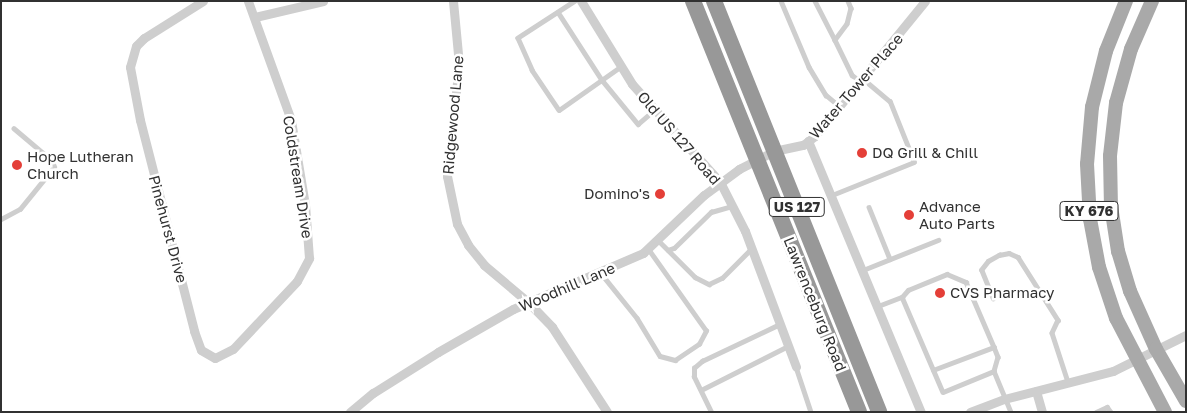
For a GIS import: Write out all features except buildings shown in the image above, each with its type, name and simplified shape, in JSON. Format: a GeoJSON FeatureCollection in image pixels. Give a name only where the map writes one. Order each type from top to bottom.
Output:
{"type":"FeatureCollection","features":[{"type":"Feature","properties":{"kind":"highway","name":"Lawrenceburg Road"},"geometry":{"type":"LineString","coordinates":[[693,1],[859,412]]}},
{"type":"Feature","properties":{"kind":"highway","name":"Lawrenceburg Road"},"geometry":{"type":"LineString","coordinates":[[714,1],[880,412]]}},
{"type":"Feature","properties":{"kind":"main road","name":"KY 676"},"geometry":{"type":"LineString","coordinates":[[1126,1],[1098,79],[1088,136],[1087,182],[1090,219],[1099,267],[1116,318],[1136,360],[1165,412]]}},
{"type":"Feature","properties":{"kind":"main road","name":"KY 676"},"geometry":{"type":"LineString","coordinates":[[1152,1],[1123,76],[1112,130],[1110,182],[1114,229],[1124,272],[1156,349],[1186,400]]}},
{"type":"Feature","properties":{"kind":"street","name":"Pinehurst Drive"},"geometry":{"type":"LineString","coordinates":[[203,1],[144,38],[136,46],[130,67],[140,120],[201,350],[210,357],[227,354],[306,270]]}},
{"type":"Feature","properties":{"kind":"street","name":"Coldstream Drive"},"geometry":{"type":"LineString","coordinates":[[248,1],[291,120],[305,205],[309,258],[306,270]]}},
{"type":"Feature","properties":{"kind":"street"},"geometry":{"type":"LineString","coordinates":[[255,17],[323,1]]}},
{"type":"Feature","properties":{"kind":"street","name":"Ridgewood Lane"},"geometry":{"type":"LineString","coordinates":[[453,1],[459,64],[448,162],[453,212],[462,234],[476,256],[528,302],[552,327],[603,410]]}},
{"type":"Feature","properties":{"kind":"street","name":"Old US 127 Road"},"geometry":{"type":"LineString","coordinates":[[581,1],[620,67],[654,110],[720,182],[751,249],[796,366]]}},
{"type":"Feature","properties":{"kind":"street","name":"Water Tower Place"},"geometry":{"type":"LineString","coordinates":[[774,151],[808,141],[862,80],[925,1]]}},
{"type":"Feature","properties":{"kind":"street"},"geometry":{"type":"LineString","coordinates":[[808,141],[921,412]]}},
{"type":"Feature","properties":{"kind":"street","name":"Woodhill Lane"},"geometry":{"type":"LineString","coordinates":[[350,412],[438,352],[528,302],[600,272],[648,249],[720,182],[756,159],[774,151]]}},
{"type":"Feature","properties":{"kind":"street"},"geometry":{"type":"LineString","coordinates":[[970,412],[1004,399],[1113,372],[1186,335]]}},
{"type":"Feature","properties":{"kind":"street"},"geometry":{"type":"LineString","coordinates":[[1036,391],[1042,412]]}},
{"type":"Feature","properties":{"kind":"lane"},"geometry":{"type":"LineString","coordinates":[[575,1],[518,38],[532,70],[559,110],[620,67]]}},
{"type":"Feature","properties":{"kind":"lane"},"geometry":{"type":"LineString","coordinates":[[781,1],[809,67],[826,95],[839,107]]}},
{"type":"Feature","properties":{"kind":"lane"},"geometry":{"type":"LineString","coordinates":[[815,1],[852,75],[862,80],[890,102],[914,162],[832,195]]}},
{"type":"Feature","properties":{"kind":"lane"},"geometry":{"type":"LineString","coordinates":[[835,40],[847,24],[851,8],[848,1]]}},
{"type":"Feature","properties":{"kind":"lane"},"geometry":{"type":"LineString","coordinates":[[558,12],[602,80],[638,124],[654,110]]}},
{"type":"Feature","properties":{"kind":"lane"},"geometry":{"type":"LineString","coordinates":[[1,219],[20,209],[54,167],[52,161],[14,129]]}},
{"type":"Feature","properties":{"kind":"lane"},"geometry":{"type":"LineString","coordinates":[[668,250],[674,248],[710,212],[732,206]]}},
{"type":"Feature","properties":{"kind":"lane"},"geometry":{"type":"LineString","coordinates":[[869,207],[890,259]]}},
{"type":"Feature","properties":{"kind":"lane"},"geometry":{"type":"LineString","coordinates":[[863,270],[938,240]]}},
{"type":"Feature","properties":{"kind":"lane"},"geometry":{"type":"LineString","coordinates":[[658,241],[699,280],[715,283],[751,249]]}},
{"type":"Feature","properties":{"kind":"lane"},"geometry":{"type":"LineString","coordinates":[[600,272],[637,318],[660,356],[675,360],[699,344],[706,330],[648,249]]}},
{"type":"Feature","properties":{"kind":"lane"},"geometry":{"type":"LineString","coordinates":[[993,299],[981,270],[988,261],[999,255],[1009,253],[1018,257],[1058,320],[1052,332],[1068,383]]}},
{"type":"Feature","properties":{"kind":"lane"},"geometry":{"type":"LineString","coordinates":[[878,306],[902,297],[908,290],[947,274],[966,282],[998,357],[994,370],[1004,399],[1011,412]]}},
{"type":"Feature","properties":{"kind":"lane"},"geometry":{"type":"LineString","coordinates":[[902,297],[943,392],[994,370]]}},
{"type":"Feature","properties":{"kind":"lane"},"geometry":{"type":"LineString","coordinates":[[712,412],[701,390],[694,368],[702,361],[780,324]]}},
{"type":"Feature","properties":{"kind":"lane"},"geometry":{"type":"LineString","coordinates":[[701,390],[788,346]]}},
{"type":"Feature","properties":{"kind":"lane"},"geometry":{"type":"LineString","coordinates":[[933,370],[994,347]]}},
{"type":"Feature","properties":{"kind":"lane"},"geometry":{"type":"LineString","coordinates":[[796,366],[811,412]]}},
{"type":"Feature","properties":{"kind":"lane"},"geometry":{"type":"LineString","coordinates":[[1096,412],[1107,407],[1111,412]]}},
{"type":"Feature","properties":{"kind":"place","name":"DQ Grill & Chill"},"geometry":{"type":"Point","coordinates":[862,153]}},
{"type":"Feature","properties":{"kind":"place","name":"Hope Lutheran Church"},"geometry":{"type":"Point","coordinates":[17,165]}},
{"type":"Feature","properties":{"kind":"place","name":"Domino's"},"geometry":{"type":"Point","coordinates":[660,194]}},
{"type":"Feature","properties":{"kind":"place","name":"Advance Auto Parts"},"geometry":{"type":"Point","coordinates":[909,215]}},
{"type":"Feature","properties":{"kind":"place","name":"CVS Pharmacy"},"geometry":{"type":"Point","coordinates":[940,293]}}]}
